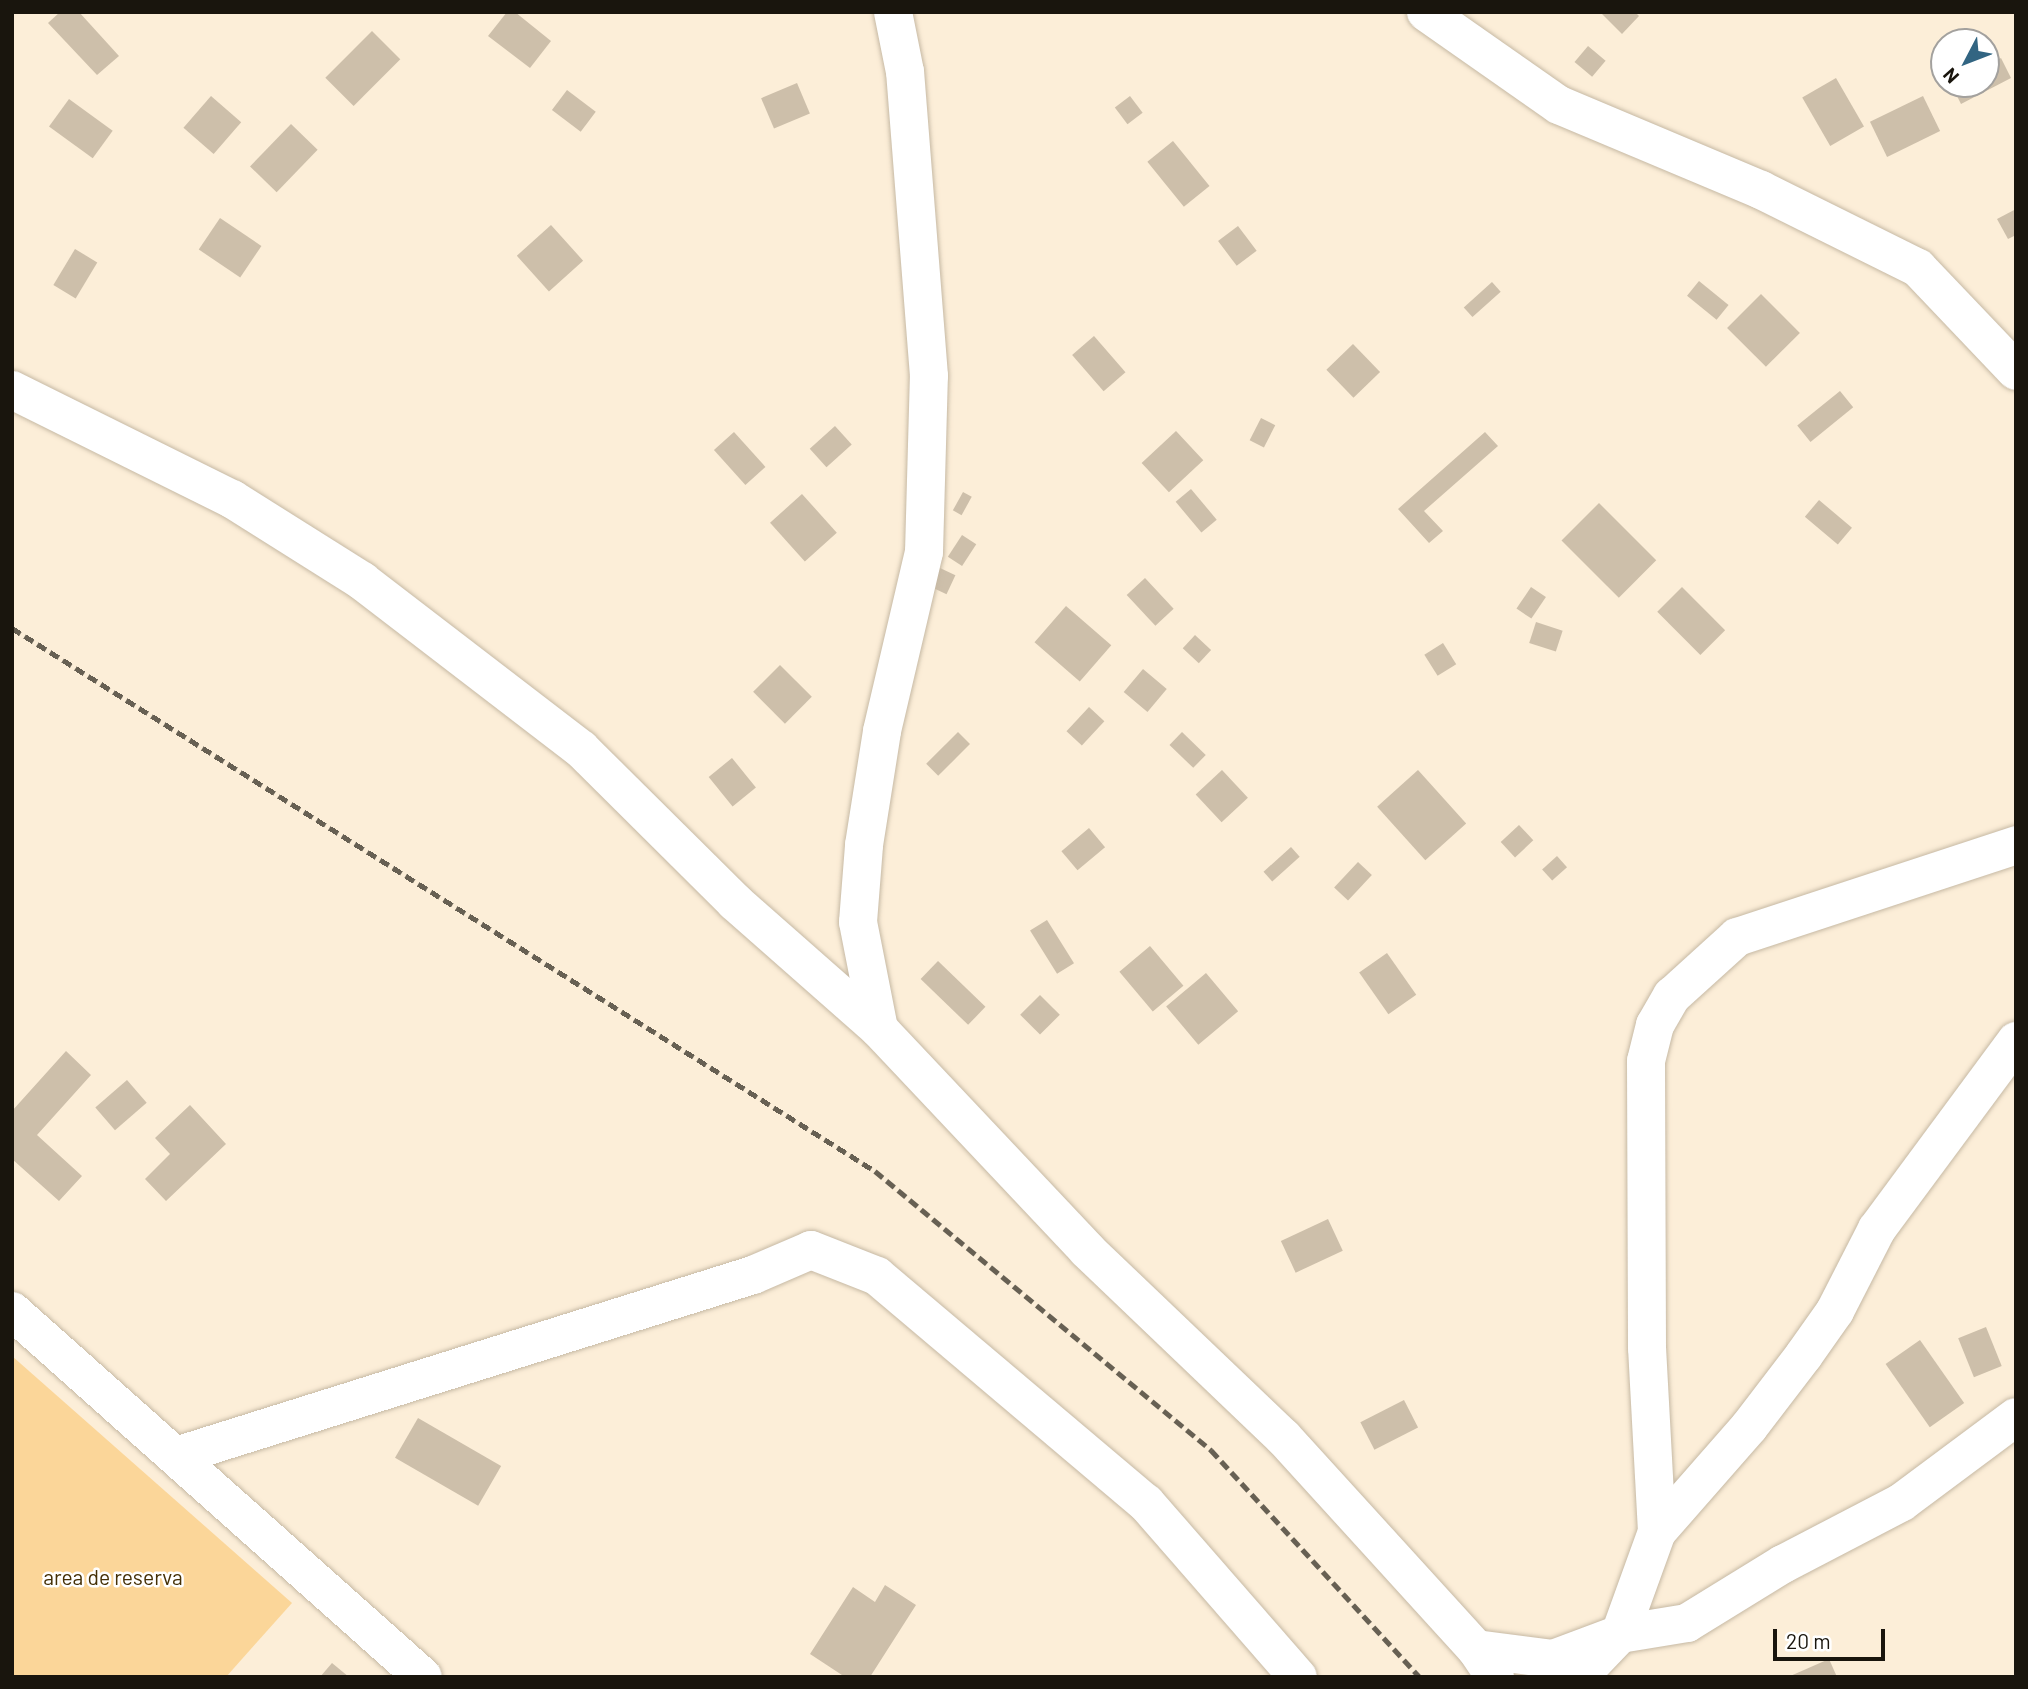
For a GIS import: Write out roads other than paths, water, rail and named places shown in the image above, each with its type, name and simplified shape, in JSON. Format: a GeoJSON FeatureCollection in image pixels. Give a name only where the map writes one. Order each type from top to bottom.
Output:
{"type":"FeatureCollection","features":[{"type":"Feature","properties":{"kind":"street"},"geometry":{"type":"LineString","coordinates":[[879,1029],[858,922],[864,845],[882,732],[924,552],[929,376],[905,72],[893,12]]}},
{"type":"Feature","properties":{"kind":"street"},"geometry":{"type":"LineString","coordinates":[[1426,12],[1559,105],[1761,190],[1918,268],[2016,371]]}},
{"type":"Feature","properties":{"kind":"street"},"geometry":{"type":"LineString","coordinates":[[12,390],[232,499],[362,580],[581,749],[735,902],[879,1029],[1087,1250],[1283,1437],[1486,1663],[1553,1659],[1620,1634],[1687,1623],[1783,1564],[1902,1502],[2016,1417]]}},
{"type":"Feature","properties":{"kind":"street"},"geometry":{"type":"LineString","coordinates":[[1657,1532],[1647,1348],[1646,1060],[1655,1025],[1672,996],[1737,937],[2016,845]]}},
{"type":"Feature","properties":{"kind":"street"},"geometry":{"type":"LineString","coordinates":[[1580,1677],[1620,1634],[1657,1532],[1749,1427],[1804,1354],[1835,1311],[1877,1229],[2016,1041]]}},
{"type":"Feature","properties":{"kind":"street"},"geometry":{"type":"LineString","coordinates":[[176,1456],[753,1275],[811,1250],[877,1276],[1146,1503],[1298,1677]]}},
{"type":"Feature","properties":{"kind":"street"},"geometry":{"type":"LineString","coordinates":[[12,1311],[423,1677]]}},
{"type":"Feature","properties":{"kind":"railway"},"geometry":{"type":"LineString","coordinates":[[12,628],[875,1171],[1211,1450],[1420,1677]]}},
{"type":"Feature","properties":{"kind":"park label","name":"area de reserva"},"geometry":{"type":"Point","coordinates":[113,1577]}}]}
